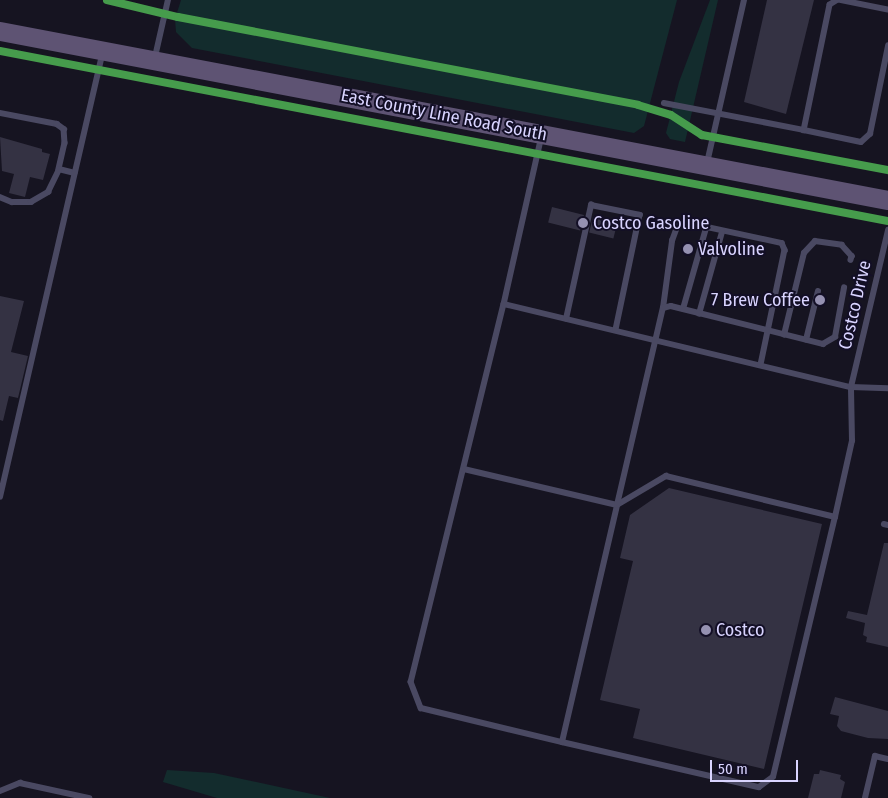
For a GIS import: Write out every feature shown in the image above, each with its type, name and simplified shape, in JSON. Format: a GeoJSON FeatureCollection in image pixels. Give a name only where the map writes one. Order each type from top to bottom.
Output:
{"type":"FeatureCollection","features":[{"type":"Feature","properties":{"kind":"main road","name":"East County Line Road South"},"geometry":{"type":"LineString","coordinates":[[0,31],[888,200]]}},
{"type":"Feature","properties":{"kind":"lane"},"geometry":{"type":"LineString","coordinates":[[155,60],[168,0]]}},
{"type":"Feature","properties":{"kind":"lane"},"geometry":{"type":"LineString","coordinates":[[707,165],[717,113],[744,0]]}},
{"type":"Feature","properties":{"kind":"lane"},"geometry":{"type":"LineString","coordinates":[[804,130],[830,5],[838,0],[888,10]]}},
{"type":"Feature","properties":{"kind":"lane"},"geometry":{"type":"LineString","coordinates":[[664,103],[862,142],[870,134],[888,46]]}},
{"type":"Feature","properties":{"kind":"lane"},"geometry":{"type":"LineString","coordinates":[[0,497],[103,50]]}},
{"type":"Feature","properties":{"kind":"lane"},"geometry":{"type":"LineString","coordinates":[[0,113],[57,124],[64,129],[65,143],[60,169],[48,192],[31,202],[0,197]]}},
{"type":"Feature","properties":{"kind":"lane"},"geometry":{"type":"LineString","coordinates":[[543,134],[464,469],[617,505],[666,476],[835,518]]}},
{"type":"Feature","properties":{"kind":"lane"},"geometry":{"type":"LineString","coordinates":[[60,169],[75,173]]}},
{"type":"Feature","properties":{"kind":"lane"},"geometry":{"type":"LineString","coordinates":[[566,319],[591,204],[640,215],[616,330]]}},
{"type":"Feature","properties":{"kind":"lane"},"geometry":{"type":"LineString","coordinates":[[562,742],[663,308],[664,282],[677,227],[684,222],[707,224],[722,232],[782,243],[784,250],[766,331],[761,365]]}},
{"type":"Feature","properties":{"kind":"lane"},"geometry":{"type":"LineString","coordinates":[[684,309],[707,224]]}},
{"type":"Feature","properties":{"kind":"lane","name":"Costco Drive"},"geometry":{"type":"LineString","coordinates":[[464,469],[411,682],[421,708],[758,787],[773,777],[835,518],[852,441],[851,387],[888,230]]}},
{"type":"Feature","properties":{"kind":"lane"},"geometry":{"type":"LineString","coordinates":[[699,314],[722,232]]}},
{"type":"Feature","properties":{"kind":"lane"},"geometry":{"type":"LineString","coordinates":[[784,335],[804,253],[815,241],[842,245],[852,256],[851,260]]}},
{"type":"Feature","properties":{"kind":"lane"},"geometry":{"type":"LineString","coordinates":[[663,308],[671,306],[823,344],[835,337],[844,288]]}},
{"type":"Feature","properties":{"kind":"lane"},"geometry":{"type":"LineString","coordinates":[[806,340],[818,291]]}},
{"type":"Feature","properties":{"kind":"lane"},"geometry":{"type":"LineString","coordinates":[[504,304],[851,387],[888,388]]}},
{"type":"Feature","properties":{"kind":"lane"},"geometry":{"type":"LineString","coordinates":[[0,465],[8,467]]}},
{"type":"Feature","properties":{"kind":"lane"},"geometry":{"type":"LineString","coordinates":[[865,798],[875,756],[888,760]]}},
{"type":"Feature","properties":{"kind":"lane"},"geometry":{"type":"LineString","coordinates":[[0,791],[20,783],[72,796],[89,798]]}},
{"type":"Feature","properties":{"kind":"green space"},"geometry":{"type":"Polygon","coordinates":[[[181,0],[677,0],[644,126],[634,133],[192,48],[176,32],[175,19],[181,0]]]}},
{"type":"Feature","properties":{"kind":"green space"},"geometry":{"type":"Polygon","coordinates":[[[710,0],[718,0],[685,142],[670,139],[666,133],[679,82],[710,0]]]}},
{"type":"Feature","properties":{"kind":"green space"},"geometry":{"type":"Polygon","coordinates":[[[167,770],[214,773],[330,798],[217,798],[163,782],[167,770]]]}},
{"type":"Feature","properties":{"kind":"building"},"geometry":{"type":"Polygon","coordinates":[[[767,0],[814,0],[786,114],[744,102],[767,0]]]}},
{"type":"Feature","properties":{"kind":"building"},"geometry":{"type":"Polygon","coordinates":[[[0,137],[42,149],[42,152],[50,154],[43,180],[30,177],[25,197],[9,193],[14,174],[2,171],[0,137]]]}},
{"type":"Feature","properties":{"kind":"building"},"geometry":{"type":"Polygon","coordinates":[[[552,207],[584,215],[580,231],[548,223],[552,207]]]}},
{"type":"Feature","properties":{"kind":"building"},"geometry":{"type":"Polygon","coordinates":[[[593,217],[617,223],[613,239],[589,233],[593,217]]]}},
{"type":"Feature","properties":{"kind":"building"},"geometry":{"type":"Polygon","coordinates":[[[0,296],[24,301],[11,352],[28,356],[18,398],[9,396],[3,421],[0,420],[0,296]]]}},
{"type":"Feature","properties":{"kind":"building","name":"Costco"},"geometry":{"type":"Polygon","coordinates":[[[669,488],[822,524],[764,769],[633,738],[640,709],[600,700],[633,561],[620,558],[630,515],[669,488]]]}},
{"type":"Feature","properties":{"kind":"building"},"geometry":{"type":"Polygon","coordinates":[[[884,543],[888,543],[888,647],[866,642],[867,637],[863,635],[865,623],[846,618],[848,611],[867,615],[884,543]]]}},
{"type":"Feature","properties":{"kind":"building"},"geometry":{"type":"Polygon","coordinates":[[[835,697],[888,711],[888,739],[868,738],[841,731],[837,726],[839,716],[830,714],[835,697]]]}},
{"type":"Feature","properties":{"kind":"building"},"geometry":{"type":"Polygon","coordinates":[[[820,770],[841,775],[840,779],[845,782],[841,798],[808,798],[814,774],[819,774],[820,770]]]}},
{"type":"Feature","properties":{"kind":"cycle path"},"geometry":{"type":"LineString","coordinates":[[107,0],[178,17],[638,105],[671,115],[702,135],[888,170]]}},
{"type":"Feature","properties":{"kind":"cycle path"},"geometry":{"type":"LineString","coordinates":[[0,51],[888,221]]}},
{"type":"Feature","properties":{"kind":"place","name":"Costco Gasoline"},"geometry":{"type":"Point","coordinates":[583,223]}},
{"type":"Feature","properties":{"kind":"place","name":"Valvoline"},"geometry":{"type":"Point","coordinates":[688,249]}},
{"type":"Feature","properties":{"kind":"place","name":"7 Brew Coffee"},"geometry":{"type":"Point","coordinates":[820,300]}},
{"type":"Feature","properties":{"kind":"place","name":"Costco"},"geometry":{"type":"Point","coordinates":[706,630]}}]}
